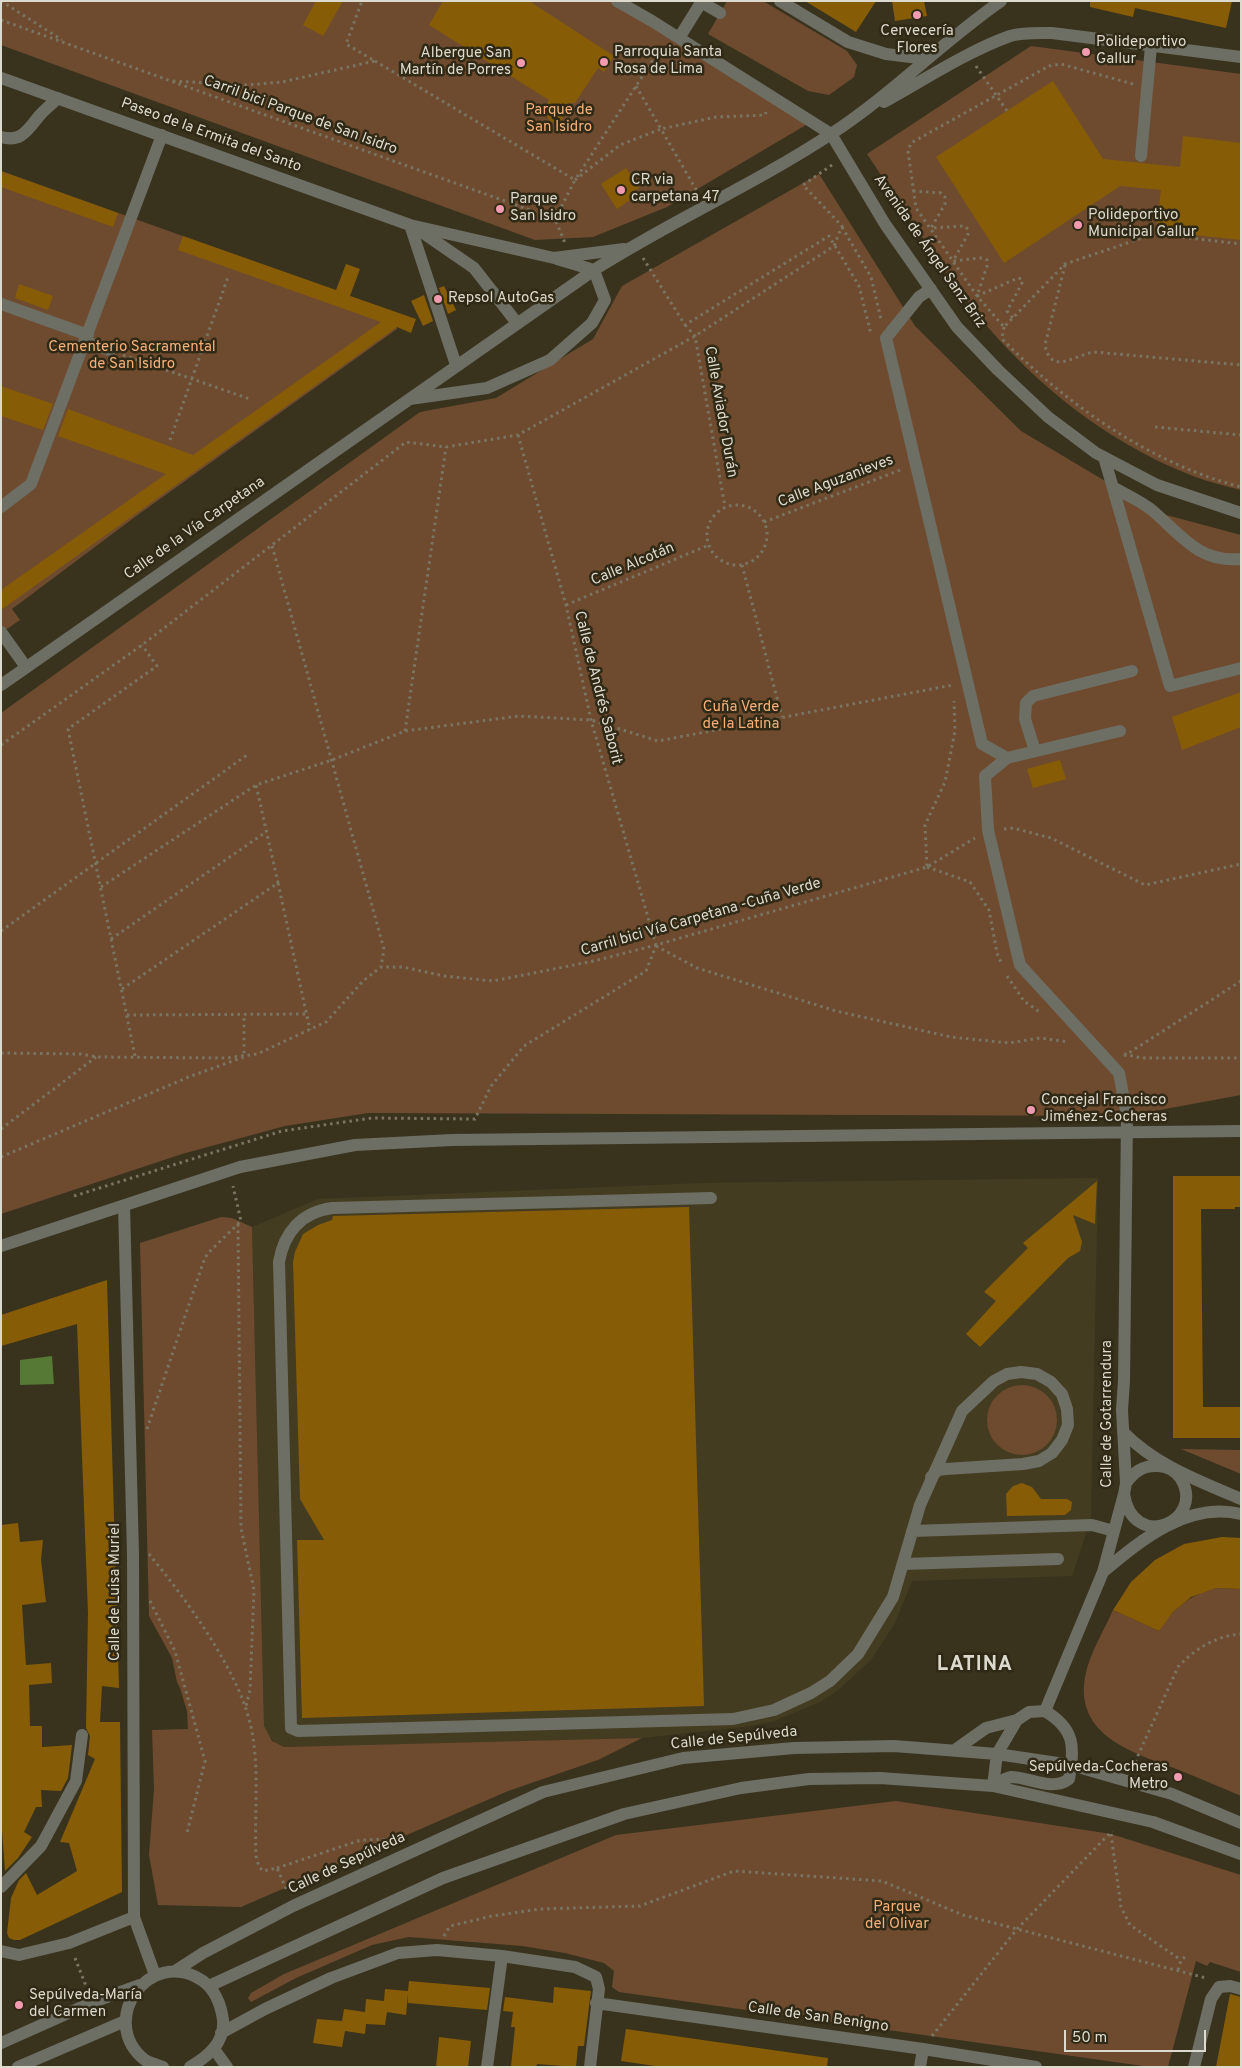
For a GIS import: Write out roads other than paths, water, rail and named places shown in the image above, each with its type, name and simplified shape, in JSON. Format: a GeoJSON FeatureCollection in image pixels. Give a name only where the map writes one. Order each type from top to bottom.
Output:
{"type":"FeatureCollection","features":[{"type":"Feature","properties":{"kind":"street"},"geometry":{"type":"LineString","coordinates":[[617,1],[831,134]]}},
{"type":"Feature","properties":{"kind":"street"},"geometry":{"type":"LineString","coordinates":[[780,1],[848,42],[886,54],[927,59]]}},
{"type":"Feature","properties":{"kind":"street","name":"Calle de la Vía Carpetana"},"geometry":{"type":"LineString","coordinates":[[1,684],[594,270],[631,247],[831,134],[857,116],[1001,1]]}},
{"type":"Feature","properties":{"kind":"street"},"geometry":{"type":"LineString","coordinates":[[679,38],[701,2],[720,13]]}},
{"type":"Feature","properties":{"kind":"street"},"geometry":{"type":"LineString","coordinates":[[857,116],[969,56],[1011,36],[1031,32],[1241,57]]}},
{"type":"Feature","properties":{"kind":"street"},"geometry":{"type":"LineString","coordinates":[[1142,156],[1152,46]]}},
{"type":"Feature","properties":{"kind":"street","name":"Paseo de la Ermita del Santo"},"geometry":{"type":"LineString","coordinates":[[1,78],[410,225],[554,258],[631,247]]}},
{"type":"Feature","properties":{"kind":"street"},"geometry":{"type":"LineString","coordinates":[[1,137],[11,140],[26,134],[40,115],[58,98]]}},
{"type":"Feature","properties":{"kind":"street","name":"Avenida de Ángel Sanz Briz"},"geometry":{"type":"LineString","coordinates":[[831,134],[885,224],[957,327],[998,370],[1048,417],[1104,457],[1157,485],[1241,513]]}},
{"type":"Feature","properties":{"kind":"street"},"geometry":{"type":"LineString","coordinates":[[1,507],[31,484],[162,135]]}},
{"type":"Feature","properties":{"kind":"street"},"geometry":{"type":"LineString","coordinates":[[410,225],[456,365]]}},
{"type":"Feature","properties":{"kind":"street","name":"Paseo de la Ermita del Santo"},"geometry":{"type":"LineString","coordinates":[[410,225],[474,268],[517,323]]}},
{"type":"Feature","properties":{"kind":"street"},"geometry":{"type":"LineString","coordinates":[[554,258],[594,270]]}},
{"type":"Feature","properties":{"kind":"street","name":"Calle de la Vía Carpetana"},"geometry":{"type":"LineString","coordinates":[[407,400],[487,388],[550,360],[592,323],[605,300],[594,270]]}},
{"type":"Feature","properties":{"kind":"street"},"geometry":{"type":"LineString","coordinates":[[931,289],[919,297],[886,338],[910,466],[982,744],[1007,758],[1120,731]]}},
{"type":"Feature","properties":{"kind":"street"},"geometry":{"type":"LineString","coordinates":[[1,304],[110,350]]}},
{"type":"Feature","properties":{"kind":"street"},"geometry":{"type":"LineString","coordinates":[[1104,457],[1170,686],[1241,668]]}},
{"type":"Feature","properties":{"kind":"street"},"geometry":{"type":"LineString","coordinates":[[1113,487],[1151,510],[1190,546],[1216,559],[1241,559]]}},
{"type":"Feature","properties":{"kind":"street"},"geometry":{"type":"LineString","coordinates":[[1,632],[26,667]]}},
{"type":"Feature","properties":{"kind":"street"},"geometry":{"type":"LineString","coordinates":[[1035,751],[1025,719],[1026,704],[1033,696],[1132,670]]}},
{"type":"Feature","properties":{"kind":"street","name":"Calle de Gotarrendura"},"geometry":{"type":"LineString","coordinates":[[1007,758],[986,776],[988,830],[1020,965],[1119,1073],[1127,1116],[1124,1381],[1122,1410],[1125,1489],[1103,1572],[1045,1711]]}},
{"type":"Feature","properties":{"kind":"street"},"geometry":{"type":"LineString","coordinates":[[1,1246],[229,1170],[355,1145],[452,1140],[1241,1131]]}},
{"type":"Feature","properties":{"kind":"street"},"geometry":{"type":"LineString","coordinates":[[711,1198],[332,1208],[311,1213],[294,1226],[284,1242],[279,1262],[291,1728],[298,1731],[733,1719],[774,1710],[830,1681],[858,1654],[893,1597],[912,1531],[931,1477],[962,1411],[994,1381],[1007,1374],[1022,1372],[1037,1374],[1051,1382],[1062,1394],[1067,1409],[1068,1425],[1062,1440],[1052,1453],[1039,1461],[938,1470],[931,1477]]}},
{"type":"Feature","properties":{"kind":"street","name":"Calle de Luisa Muriel"},"geometry":{"type":"LineString","coordinates":[[124,1206],[133,1554],[134,1918],[155,1975]]}},
{"type":"Feature","properties":{"kind":"street"},"geometry":{"type":"LineString","coordinates":[[1103,1572],[1135,1545],[1167,1525],[1182,1512],[1186,1494],[1179,1476],[1135,1444],[1123,1432]]}},
{"type":"Feature","properties":{"kind":"street"},"geometry":{"type":"LineString","coordinates":[[1241,1499],[1162,1466],[1146,1467],[1133,1474],[1125,1489],[1126,1507],[1132,1518],[1143,1525],[1155,1527],[1167,1525],[1197,1514],[1228,1511],[1241,1514]]}},
{"type":"Feature","properties":{"kind":"street"},"geometry":{"type":"LineString","coordinates":[[912,1531],[1092,1526],[1114,1531]]}},
{"type":"Feature","properties":{"kind":"street"},"geometry":{"type":"LineString","coordinates":[[904,1564],[1058,1559]]}},
{"type":"Feature","properties":{"kind":"street"},"geometry":{"type":"LineString","coordinates":[[956,1750],[986,1728],[1016,1720],[1029,1712],[1045,1711],[1058,1719],[1069,1732],[1072,1747],[1069,1779],[1063,1784],[1054,1784],[1009,1777],[993,1786]]}},
{"type":"Feature","properties":{"kind":"street"},"geometry":{"type":"LineString","coordinates":[[993,1786],[997,1754],[1016,1720]]}},
{"type":"Feature","properties":{"kind":"street"},"geometry":{"type":"LineString","coordinates":[[1,1887],[42,1846],[76,1781],[82,1735]]}},
{"type":"Feature","properties":{"kind":"street","name":"Calle de Sepúlveda"},"geometry":{"type":"LineString","coordinates":[[175,1971],[203,1953],[293,1906],[543,1792],[683,1758],[794,1748],[894,1746],[997,1754],[1071,1765],[1172,1794],[1241,1823]]}},
{"type":"Feature","properties":{"kind":"street"},"geometry":{"type":"LineString","coordinates":[[209,1986],[443,1878],[624,1814],[742,1788],[809,1779],[880,1778],[993,1786],[1153,1822],[1241,1854]]}},
{"type":"Feature","properties":{"kind":"street"},"geometry":{"type":"LineString","coordinates":[[1,1951],[19,1955],[69,1943],[134,1918]]}},
{"type":"Feature","properties":{"kind":"street"},"geometry":{"type":"LineString","coordinates":[[222,2033],[265,2009],[331,1978],[398,1953],[437,1950],[502,1956],[575,1967],[596,1977],[599,1988],[590,2067]]}},
{"type":"Feature","properties":{"kind":"street"},"geometry":{"type":"LineString","coordinates":[[487,2067],[502,1956]]}},
{"type":"Feature","properties":{"kind":"street"},"geometry":{"type":"LineString","coordinates":[[1,2043],[93,2002],[140,1985],[155,1975],[175,1971],[195,1976],[209,1986],[221,2005],[222,2033],[214,2049],[204,2059],[190,2067]]}},
{"type":"Feature","properties":{"kind":"street"},"geometry":{"type":"LineString","coordinates":[[140,1985],[130,1998],[125,2021],[130,2041],[146,2060],[163,2067]]}},
{"type":"Feature","properties":{"kind":"street"},"geometry":{"type":"LineString","coordinates":[[1194,2067],[1211,1999],[1219,1987],[1230,1986],[1241,1989]]}},
{"type":"Feature","properties":{"kind":"street","name":"Calle de San Benigno"},"geometry":{"type":"LineString","coordinates":[[596,2003],[923,2049],[1036,2067]]}},
{"type":"Feature","properties":{"kind":"street"},"geometry":{"type":"LineString","coordinates":[[18,2067],[125,2021]]}},
{"type":"Feature","properties":{"kind":"street"},"geometry":{"type":"LineString","coordinates":[[214,2049],[226,2067]]}},
{"type":"Feature","properties":{"kind":"street"},"geometry":{"type":"LineString","coordinates":[[920,2067],[923,2049]]}},
{"type":"Feature","properties":{"kind":"place","name":"Cervecería Flores"},"geometry":{"type":"Point","coordinates":[917,15]}},
{"type":"Feature","properties":{"kind":"place","name":"Polideportivo Gallur"},"geometry":{"type":"Point","coordinates":[1086,52]}},
{"type":"Feature","properties":{"kind":"place","name":"Parroquia Santa Rosa de Lima"},"geometry":{"type":"Point","coordinates":[604,62]}},
{"type":"Feature","properties":{"kind":"place","name":"Albergue San Martín de Porres"},"geometry":{"type":"Point","coordinates":[521,63]}},
{"type":"Feature","properties":{"kind":"place","name":"CR via carpetana 47"},"geometry":{"type":"Point","coordinates":[621,190]}},
{"type":"Feature","properties":{"kind":"place","name":"Parque San Isidro"},"geometry":{"type":"Point","coordinates":[500,209]}},
{"type":"Feature","properties":{"kind":"place","name":"Polideportivo Municipal Gallur"},"geometry":{"type":"Point","coordinates":[1078,225]}},
{"type":"Feature","properties":{"kind":"place","name":"Repsol AutoGas"},"geometry":{"type":"Point","coordinates":[438,299]}},
{"type":"Feature","properties":{"kind":"place","name":"Concejal Francisco Jiménez-Cocheras"},"geometry":{"type":"Point","coordinates":[1031,1110]}},
{"type":"Feature","properties":{"kind":"place","name":"Sepúlveda-Cocheras Metro"},"geometry":{"type":"Point","coordinates":[1178,1777]}},
{"type":"Feature","properties":{"kind":"place","name":"Sepúlveda-María del Carmen"},"geometry":{"type":"Point","coordinates":[19,2005]}},
{"type":"Feature","properties":{"kind":"district","name":"LATINA"},"geometry":{"type":"Point","coordinates":[975,1666]}},
{"type":"Feature","properties":{"kind":"park label","name":"Parque de San Isidro"},"geometry":{"type":"Point","coordinates":[559,120]}},
{"type":"Feature","properties":{"kind":"park label","name":"Cementerio Sacramental de San Isidro"},"geometry":{"type":"Point","coordinates":[132,356]}},
{"type":"Feature","properties":{"kind":"park label","name":"Cuña Verde de la Latina"},"geometry":{"type":"Point","coordinates":[741,716]}},
{"type":"Feature","properties":{"kind":"park label","name":"Parque del Olivar"},"geometry":{"type":"Point","coordinates":[897,1916]}}]}
